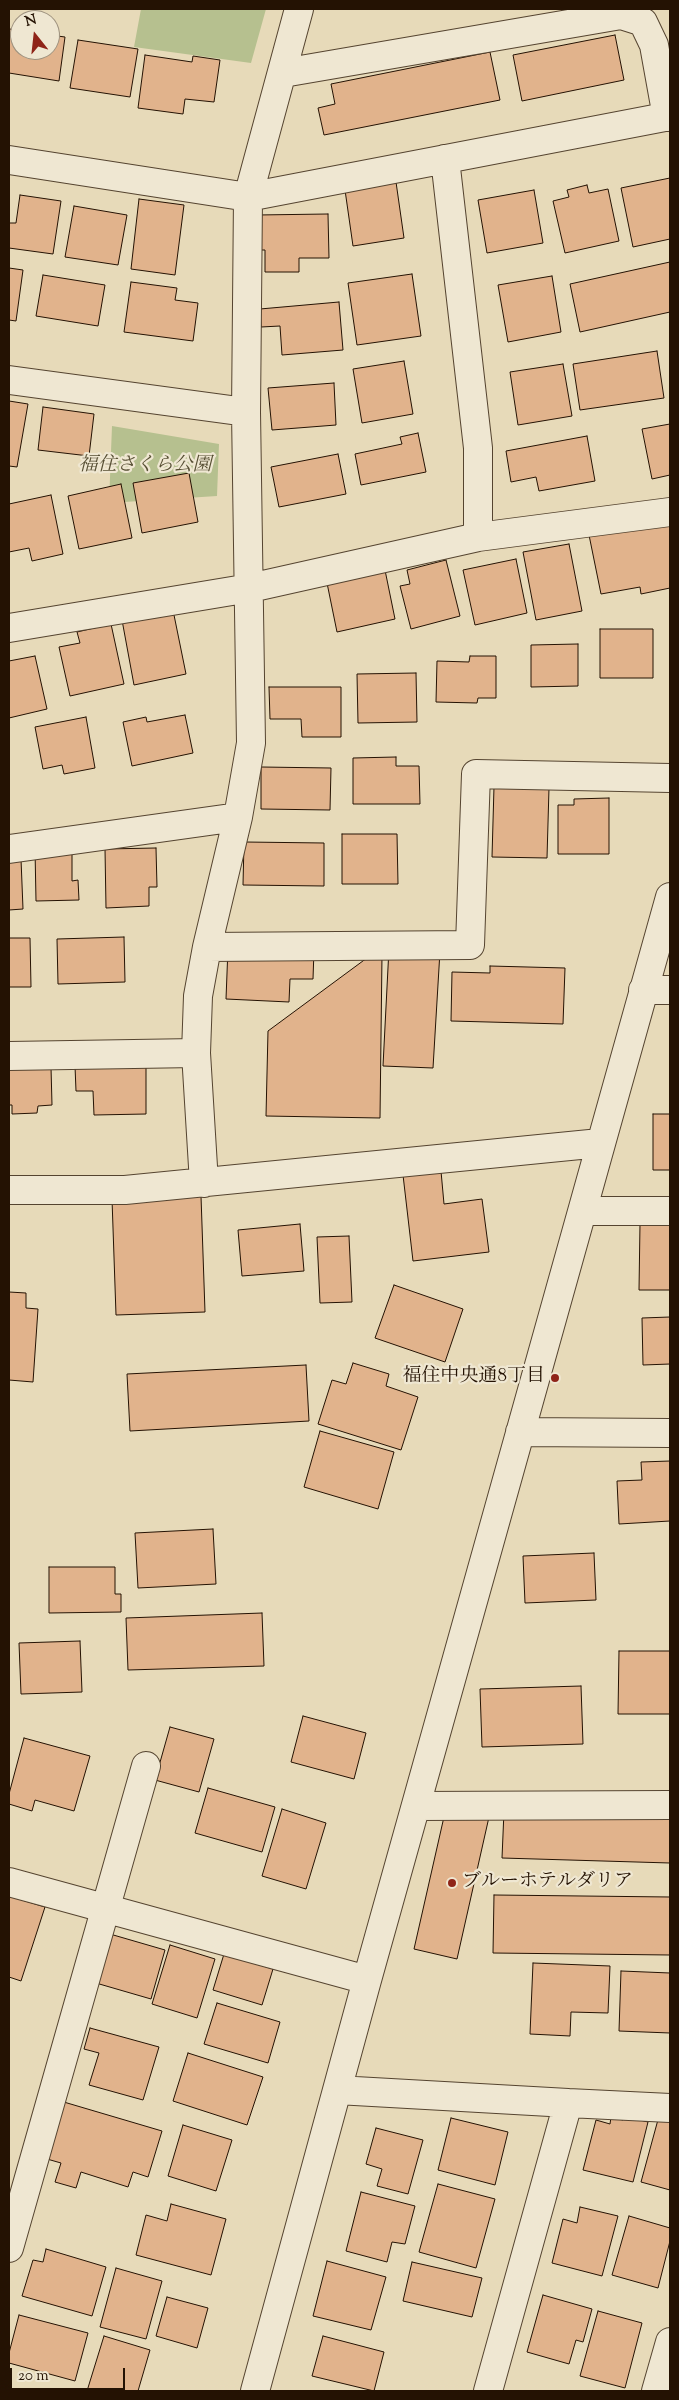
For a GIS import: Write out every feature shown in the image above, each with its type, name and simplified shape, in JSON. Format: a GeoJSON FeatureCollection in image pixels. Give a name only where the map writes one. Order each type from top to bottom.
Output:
{"type":"FeatureCollection","features":[{"type":"Feature","properties":{"kind":"street"},"geometry":{"type":"LineString","coordinates":[[204,1183],[196,1053],[198,996],[206,947],[238,817],[251,743],[246,412],[248,197],[299,9]]}},
{"type":"Feature","properties":{"kind":"street"},"geometry":{"type":"LineString","coordinates":[[9,160],[248,197],[669,117],[654,45],[643,22],[621,14],[283,73]]}},
{"type":"Feature","properties":{"kind":"street"},"geometry":{"type":"LineString","coordinates":[[445,159],[478,448],[478,537]]}},
{"type":"Feature","properties":{"kind":"street"},"geometry":{"type":"LineString","coordinates":[[9,380],[246,412]]}},
{"type":"Feature","properties":{"kind":"street"},"geometry":{"type":"LineString","coordinates":[[9,628],[250,588],[478,537],[670,512]]}},
{"type":"Feature","properties":{"kind":"street"},"geometry":{"type":"LineString","coordinates":[[206,947],[470,945],[476,774],[670,778]]}},
{"type":"Feature","properties":{"kind":"street"},"geometry":{"type":"LineString","coordinates":[[9,849],[238,817]]}},
{"type":"Feature","properties":{"kind":"street"},"geometry":{"type":"LineString","coordinates":[[255,2391],[367,1980],[670,897]]}},
{"type":"Feature","properties":{"kind":"street"},"geometry":{"type":"LineString","coordinates":[[643,990],[670,990]]}},
{"type":"Feature","properties":{"kind":"street"},"geometry":{"type":"LineString","coordinates":[[9,1056],[196,1053]]}},
{"type":"Feature","properties":{"kind":"street"},"geometry":{"type":"LineString","coordinates":[[9,1190],[125,1190],[600,1143]]}},
{"type":"Feature","properties":{"kind":"street"},"geometry":{"type":"LineString","coordinates":[[583,1211],[670,1211]]}},
{"type":"Feature","properties":{"kind":"street"},"geometry":{"type":"LineString","coordinates":[[520,1432],[670,1433]]}},
{"type":"Feature","properties":{"kind":"street"},"geometry":{"type":"LineString","coordinates":[[9,2248],[146,1766]]}},
{"type":"Feature","properties":{"kind":"street"},"geometry":{"type":"LineString","coordinates":[[416,1806],[670,1804]]}},
{"type":"Feature","properties":{"kind":"street"},"geometry":{"type":"LineString","coordinates":[[9,1882],[367,1980]]}},
{"type":"Feature","properties":{"kind":"street"},"geometry":{"type":"LineString","coordinates":[[337,2090],[670,2108]]}},
{"type":"Feature","properties":{"kind":"street"},"geometry":{"type":"LineString","coordinates":[[488,2391],[568,2103]]}},
{"type":"Feature","properties":{"kind":"street"},"geometry":{"type":"LineString","coordinates":[[656,2391],[670,2342]]}},
{"type":"Feature","properties":{"kind":"green space"},"geometry":{"type":"Polygon","coordinates":[[[141,9],[266,9],[251,63],[134,47],[141,9]]]}},
{"type":"Feature","properties":{"kind":"green space","name":"福住さくら公園"},"geometry":{"type":"Polygon","coordinates":[[[112,426],[219,444],[217,496],[109,503],[112,426]]]}},
{"type":"Feature","properties":{"kind":"building"},"geometry":{"type":"Polygon","coordinates":[[[9,29],[10,60],[60,60],[60,36],[65,37],[59,81],[9,73],[9,29]]]}},
{"type":"Feature","properties":{"kind":"building"},"geometry":{"type":"Polygon","coordinates":[[[615,35],[624,80],[522,101],[513,55],[615,35]]]}},
{"type":"Feature","properties":{"kind":"building"},"geometry":{"type":"Polygon","coordinates":[[[78,40],[138,49],[130,97],[70,88],[78,40]]]}},
{"type":"Feature","properties":{"kind":"building"},"geometry":{"type":"Polygon","coordinates":[[[490,52],[500,100],[324,135],[318,108],[335,104],[331,84],[490,52]]]}},
{"type":"Feature","properties":{"kind":"building"},"geometry":{"type":"Polygon","coordinates":[[[145,55],[192,62],[193,56],[220,60],[214,102],[185,99],[183,114],[138,108],[145,55]]]}},
{"type":"Feature","properties":{"kind":"building"},"geometry":{"type":"Polygon","coordinates":[[[670,178],[670,239],[633,247],[621,188],[670,178]]]}},
{"type":"Feature","properties":{"kind":"building"},"geometry":{"type":"Polygon","coordinates":[[[396,182],[404,238],[353,246],[345,190],[396,182]]]}},
{"type":"Feature","properties":{"kind":"building"},"geometry":{"type":"Polygon","coordinates":[[[587,185],[589,193],[608,189],[619,241],[565,253],[553,201],[569,197],[567,190],[587,185]]]}},
{"type":"Feature","properties":{"kind":"building"},"geometry":{"type":"Polygon","coordinates":[[[534,190],[543,243],[487,253],[478,200],[534,190]]]}},
{"type":"Feature","properties":{"kind":"building"},"geometry":{"type":"Polygon","coordinates":[[[20,195],[61,201],[53,254],[9,248],[9,223],[16,223],[20,195]]]}},
{"type":"Feature","properties":{"kind":"building"},"geometry":{"type":"Polygon","coordinates":[[[139,199],[184,205],[175,275],[131,269],[139,199]]]}},
{"type":"Feature","properties":{"kind":"building"},"geometry":{"type":"Polygon","coordinates":[[[74,206],[127,215],[118,265],[65,257],[74,206]]]}},
{"type":"Feature","properties":{"kind":"building"},"geometry":{"type":"Polygon","coordinates":[[[328,214],[329,258],[299,258],[299,272],[265,272],[265,250],[257,250],[257,215],[328,214]]]}},
{"type":"Feature","properties":{"kind":"building"},"geometry":{"type":"Polygon","coordinates":[[[670,262],[670,312],[580,332],[570,284],[670,262]]]}},
{"type":"Feature","properties":{"kind":"building"},"geometry":{"type":"Polygon","coordinates":[[[9,268],[23,270],[16,321],[9,320],[9,268]]]}},
{"type":"Feature","properties":{"kind":"building"},"geometry":{"type":"Polygon","coordinates":[[[412,274],[421,336],[357,345],[348,283],[412,274]]]}},
{"type":"Feature","properties":{"kind":"building"},"geometry":{"type":"Polygon","coordinates":[[[43,275],[105,285],[98,326],[36,316],[43,275]]]}},
{"type":"Feature","properties":{"kind":"building"},"geometry":{"type":"Polygon","coordinates":[[[552,276],[561,332],[508,342],[498,285],[552,276]]]}},
{"type":"Feature","properties":{"kind":"building"},"geometry":{"type":"Polygon","coordinates":[[[131,282],[177,288],[175,300],[198,303],[193,341],[124,332],[131,282]]]}},
{"type":"Feature","properties":{"kind":"building"},"geometry":{"type":"Polygon","coordinates":[[[339,302],[343,350],[282,355],[280,326],[261,327],[260,309],[339,302]]]}},
{"type":"Feature","properties":{"kind":"building"},"geometry":{"type":"Polygon","coordinates":[[[657,351],[664,398],[580,410],[573,364],[657,351]]]}},
{"type":"Feature","properties":{"kind":"building"},"geometry":{"type":"Polygon","coordinates":[[[404,361],[413,414],[362,423],[353,369],[404,361]]]}},
{"type":"Feature","properties":{"kind":"building"},"geometry":{"type":"Polygon","coordinates":[[[563,364],[572,416],[518,425],[510,372],[563,364]]]}},
{"type":"Feature","properties":{"kind":"building"},"geometry":{"type":"Polygon","coordinates":[[[334,383],[336,425],[272,430],[268,388],[334,383]]]}},
{"type":"Feature","properties":{"kind":"building"},"geometry":{"type":"Polygon","coordinates":[[[9,401],[28,404],[17,467],[9,466],[9,401]]]}},
{"type":"Feature","properties":{"kind":"building"},"geometry":{"type":"Polygon","coordinates":[[[43,407],[94,414],[89,456],[38,450],[43,407]]]}},
{"type":"Feature","properties":{"kind":"building"},"geometry":{"type":"Polygon","coordinates":[[[670,424],[670,475],[652,479],[642,429],[670,424]]]}},
{"type":"Feature","properties":{"kind":"building"},"geometry":{"type":"Polygon","coordinates":[[[418,433],[426,472],[361,485],[355,454],[402,444],[400,437],[418,433]]]}},
{"type":"Feature","properties":{"kind":"building"},"geometry":{"type":"Polygon","coordinates":[[[587,436],[595,481],[539,491],[536,477],[511,482],[506,451],[587,436]]]}},
{"type":"Feature","properties":{"kind":"building"},"geometry":{"type":"Polygon","coordinates":[[[338,454],[346,494],[279,507],[271,467],[338,454]]]}},
{"type":"Feature","properties":{"kind":"building"},"geometry":{"type":"Polygon","coordinates":[[[189,473],[198,522],[142,533],[133,483],[189,473]]]}},
{"type":"Feature","properties":{"kind":"building"},"geometry":{"type":"Polygon","coordinates":[[[121,484],[132,538],[79,549],[68,496],[121,484]]]}},
{"type":"Feature","properties":{"kind":"building"},"geometry":{"type":"Polygon","coordinates":[[[51,495],[63,554],[32,561],[29,548],[9,552],[9,504],[51,495]]]}},
{"type":"Feature","properties":{"kind":"building"},"geometry":{"type":"Polygon","coordinates":[[[670,519],[670,588],[641,594],[640,587],[601,594],[589,535],[670,519]]]}},
{"type":"Feature","properties":{"kind":"building"},"geometry":{"type":"Polygon","coordinates":[[[569,544],[582,611],[536,620],[523,552],[569,544]]]}},
{"type":"Feature","properties":{"kind":"building"},"geometry":{"type":"Polygon","coordinates":[[[516,559],[527,613],[475,625],[463,570],[516,559]]]}},
{"type":"Feature","properties":{"kind":"building"},"geometry":{"type":"Polygon","coordinates":[[[446,560],[460,616],[411,629],[400,586],[410,584],[407,570],[446,560]]]}},
{"type":"Feature","properties":{"kind":"building"},"geometry":{"type":"Polygon","coordinates":[[[385,570],[395,619],[337,632],[327,583],[385,570]]]}},
{"type":"Feature","properties":{"kind":"building"},"geometry":{"type":"Polygon","coordinates":[[[173,610],[186,674],[134,685],[122,620],[173,610]]]}},
{"type":"Feature","properties":{"kind":"building"},"geometry":{"type":"Polygon","coordinates":[[[111,624],[124,684],[70,696],[59,647],[80,643],[77,632],[111,624]]]}},
{"type":"Feature","properties":{"kind":"building"},"geometry":{"type":"Polygon","coordinates":[[[600,629],[653,629],[653,678],[600,678],[600,629]]]}},
{"type":"Feature","properties":{"kind":"building"},"geometry":{"type":"Polygon","coordinates":[[[578,644],[578,686],[531,687],[531,645],[578,644]]]}},
{"type":"Feature","properties":{"kind":"building"},"geometry":{"type":"Polygon","coordinates":[[[35,656],[47,709],[9,718],[9,661],[35,656]]]}},
{"type":"Feature","properties":{"kind":"building"},"geometry":{"type":"Polygon","coordinates":[[[470,656],[496,656],[496,698],[478,698],[477,703],[436,702],[437,661],[469,662],[470,656]]]}},
{"type":"Feature","properties":{"kind":"building"},"geometry":{"type":"Polygon","coordinates":[[[416,673],[417,722],[358,723],[357,674],[416,673]]]}},
{"type":"Feature","properties":{"kind":"building"},"geometry":{"type":"Polygon","coordinates":[[[269,687],[341,687],[341,737],[302,737],[301,719],[270,719],[269,687]]]}},
{"type":"Feature","properties":{"kind":"building"},"geometry":{"type":"Polygon","coordinates":[[[185,715],[193,753],[132,766],[123,722],[146,717],[147,722],[185,715]]]}},
{"type":"Feature","properties":{"kind":"building"},"geometry":{"type":"Polygon","coordinates":[[[86,717],[95,768],[64,774],[62,765],[43,769],[35,727],[86,717]]]}},
{"type":"Feature","properties":{"kind":"building"},"geometry":{"type":"Polygon","coordinates":[[[396,757],[396,766],[419,766],[420,804],[353,804],[353,758],[396,757]]]}},
{"type":"Feature","properties":{"kind":"building"},"geometry":{"type":"Polygon","coordinates":[[[261,767],[331,768],[330,810],[261,809],[261,767]]]}},
{"type":"Feature","properties":{"kind":"building"},"geometry":{"type":"Polygon","coordinates":[[[494,787],[549,788],[547,858],[492,857],[494,787]]]}},
{"type":"Feature","properties":{"kind":"building"},"geometry":{"type":"Polygon","coordinates":[[[609,798],[609,854],[558,854],[558,805],[574,805],[574,799],[609,798]]]}},
{"type":"Feature","properties":{"kind":"building"},"geometry":{"type":"Polygon","coordinates":[[[342,834],[397,834],[398,884],[342,884],[342,834]]]}},
{"type":"Feature","properties":{"kind":"building"},"geometry":{"type":"Polygon","coordinates":[[[244,842],[324,843],[324,886],[243,885],[244,842]]]}},
{"type":"Feature","properties":{"kind":"building"},"geometry":{"type":"Polygon","coordinates":[[[72,847],[72,881],[78,880],[79,900],[36,901],[35,849],[72,847]]]}},
{"type":"Feature","properties":{"kind":"building"},"geometry":{"type":"Polygon","coordinates":[[[156,848],[157,887],[149,887],[149,906],[106,908],[105,849],[156,848]]]}},
{"type":"Feature","properties":{"kind":"building"},"geometry":{"type":"Polygon","coordinates":[[[9,859],[21,859],[23,909],[9,910],[9,859]]]}},
{"type":"Feature","properties":{"kind":"building"},"geometry":{"type":"Polygon","coordinates":[[[124,937],[125,982],[58,984],[57,939],[124,937]]]}},
{"type":"Feature","properties":{"kind":"building"},"geometry":{"type":"Polygon","coordinates":[[[9,938],[30,938],[31,987],[9,987],[9,938]]]}},
{"type":"Feature","properties":{"kind":"building"},"geometry":{"type":"Polygon","coordinates":[[[228,948],[314,950],[313,979],[290,979],[289,1002],[226,999],[228,948]]]}},
{"type":"Feature","properties":{"kind":"building"},"geometry":{"type":"Polygon","coordinates":[[[389,948],[440,951],[433,1068],[383,1066],[389,948]]]}},
{"type":"Feature","properties":{"kind":"building"},"geometry":{"type":"Polygon","coordinates":[[[371,955],[382,955],[380,1118],[266,1116],[268,1031],[371,955]]]}},
{"type":"Feature","properties":{"kind":"building"},"geometry":{"type":"Polygon","coordinates":[[[490,966],[565,968],[563,1024],[451,1021],[452,972],[490,973],[490,966]]]}},
{"type":"Feature","properties":{"kind":"building"},"geometry":{"type":"Polygon","coordinates":[[[146,1065],[146,1114],[94,1115],[93,1091],[76,1091],[75,1066],[146,1065]]]}},
{"type":"Feature","properties":{"kind":"building"},"geometry":{"type":"Polygon","coordinates":[[[51,1067],[52,1105],[38,1106],[37,1113],[12,1114],[12,1105],[9,1105],[9,1068],[51,1067]]]}},
{"type":"Feature","properties":{"kind":"building"},"geometry":{"type":"Polygon","coordinates":[[[653,1114],[670,1114],[670,1170],[653,1170],[653,1114]]]}},
{"type":"Feature","properties":{"kind":"building"},"geometry":{"type":"Polygon","coordinates":[[[441,1171],[444,1204],[482,1199],[489,1252],[413,1261],[403,1175],[441,1171]]]}},
{"type":"Feature","properties":{"kind":"building"},"geometry":{"type":"Polygon","coordinates":[[[201,1196],[205,1312],[116,1315],[112,1199],[201,1196]]]}},
{"type":"Feature","properties":{"kind":"building"},"geometry":{"type":"Polygon","coordinates":[[[300,1224],[304,1271],[242,1276],[238,1230],[300,1224]]]}},
{"type":"Feature","properties":{"kind":"building"},"geometry":{"type":"Polygon","coordinates":[[[640,1224],[670,1224],[670,1290],[639,1290],[640,1224]]]}},
{"type":"Feature","properties":{"kind":"building"},"geometry":{"type":"Polygon","coordinates":[[[349,1236],[352,1302],[320,1303],[317,1237],[349,1236]]]}},
{"type":"Feature","properties":{"kind":"building"},"geometry":{"type":"Polygon","coordinates":[[[394,1285],[463,1309],[445,1362],[375,1338],[394,1285]]]}},
{"type":"Feature","properties":{"kind":"building"},"geometry":{"type":"Polygon","coordinates":[[[9,1292],[26,1293],[26,1308],[38,1309],[33,1382],[9,1380],[9,1292]]]}},
{"type":"Feature","properties":{"kind":"building"},"geometry":{"type":"Polygon","coordinates":[[[670,1317],[670,1364],[643,1365],[642,1318],[670,1317]]]}},
{"type":"Feature","properties":{"kind":"building"},"geometry":{"type":"Polygon","coordinates":[[[353,1363],[389,1374],[386,1386],[418,1397],[401,1450],[318,1424],[332,1380],[346,1384],[353,1363]]]}},
{"type":"Feature","properties":{"kind":"building"},"geometry":{"type":"Polygon","coordinates":[[[306,1365],[309,1421],[130,1431],[127,1374],[306,1365]]]}},
{"type":"Feature","properties":{"kind":"building"},"geometry":{"type":"Polygon","coordinates":[[[320,1431],[394,1452],[378,1509],[304,1487],[320,1431]]]}},
{"type":"Feature","properties":{"kind":"building"},"geometry":{"type":"Polygon","coordinates":[[[670,1461],[670,1521],[619,1524],[617,1481],[642,1480],[641,1462],[670,1461]]]}},
{"type":"Feature","properties":{"kind":"building"},"geometry":{"type":"Polygon","coordinates":[[[213,1529],[216,1584],[138,1588],[135,1533],[213,1529]]]}},
{"type":"Feature","properties":{"kind":"building"},"geometry":{"type":"Polygon","coordinates":[[[594,1553],[596,1600],[525,1603],[523,1556],[594,1553]]]}},
{"type":"Feature","properties":{"kind":"building"},"geometry":{"type":"Polygon","coordinates":[[[49,1567],[115,1567],[115,1594],[121,1594],[121,1612],[49,1613],[49,1567]]]}},
{"type":"Feature","properties":{"kind":"building"},"geometry":{"type":"Polygon","coordinates":[[[262,1613],[264,1666],[128,1670],[126,1618],[262,1613]]]}},
{"type":"Feature","properties":{"kind":"building"},"geometry":{"type":"Polygon","coordinates":[[[80,1641],[82,1692],[21,1694],[19,1643],[80,1641]]]}},
{"type":"Feature","properties":{"kind":"building"},"geometry":{"type":"Polygon","coordinates":[[[619,1651],[670,1651],[670,1714],[618,1714],[619,1651]]]}},
{"type":"Feature","properties":{"kind":"building"},"geometry":{"type":"Polygon","coordinates":[[[581,1686],[583,1744],[482,1747],[480,1689],[581,1686]]]}},
{"type":"Feature","properties":{"kind":"building"},"geometry":{"type":"Polygon","coordinates":[[[303,1716],[366,1733],[354,1779],[291,1762],[303,1716]]]}},
{"type":"Feature","properties":{"kind":"building"},"geometry":{"type":"Polygon","coordinates":[[[170,1727],[214,1739],[199,1792],[155,1780],[170,1727]]]}},
{"type":"Feature","properties":{"kind":"building"},"geometry":{"type":"Polygon","coordinates":[[[24,1738],[90,1756],[74,1811],[35,1800],[32,1811],[9,1804],[9,1794],[24,1738]]]}},
{"type":"Feature","properties":{"kind":"building"},"geometry":{"type":"Polygon","coordinates":[[[208,1788],[275,1807],[262,1852],[195,1833],[208,1788]]]}},
{"type":"Feature","properties":{"kind":"building","name":"ブルーホテルダリア"},"geometry":{"type":"Polygon","coordinates":[[[446,1808],[489,1817],[457,1959],[414,1949],[446,1808]]]}},
{"type":"Feature","properties":{"kind":"building"},"geometry":{"type":"Polygon","coordinates":[[[282,1809],[326,1823],[306,1889],[262,1876],[282,1809]]]}},
{"type":"Feature","properties":{"kind":"building"},"geometry":{"type":"Polygon","coordinates":[[[504,1811],[670,1815],[670,1863],[502,1858],[504,1811]]]}},
{"type":"Feature","properties":{"kind":"building"},"geometry":{"type":"Polygon","coordinates":[[[494,1895],[670,1897],[670,1955],[493,1953],[494,1895]]]}},
{"type":"Feature","properties":{"kind":"building"},"geometry":{"type":"Polygon","coordinates":[[[9,1896],[45,1907],[21,1981],[9,1977],[9,1896]]]}},
{"type":"Feature","properties":{"kind":"building"},"geometry":{"type":"Polygon","coordinates":[[[103,1932],[165,1950],[151,1999],[89,1981],[103,1932]]]}},
{"type":"Feature","properties":{"kind":"building"},"geometry":{"type":"Polygon","coordinates":[[[170,1945],[215,1959],[197,2018],[152,2004],[170,1945]]]}},
{"type":"Feature","properties":{"kind":"building"},"geometry":{"type":"Polygon","coordinates":[[[224,1954],[273,1969],[262,2005],[213,1990],[224,1954]]]}},
{"type":"Feature","properties":{"kind":"building"},"geometry":{"type":"Polygon","coordinates":[[[533,1963],[610,1966],[608,2013],[571,2012],[570,2036],[530,2034],[533,1963]]]}},
{"type":"Feature","properties":{"kind":"building"},"geometry":{"type":"Polygon","coordinates":[[[621,1971],[670,1973],[670,2033],[619,2031],[621,1971]]]}},
{"type":"Feature","properties":{"kind":"building"},"geometry":{"type":"Polygon","coordinates":[[[217,2003],[280,2022],[268,2063],[204,2044],[217,2003]]]}},
{"type":"Feature","properties":{"kind":"building"},"geometry":{"type":"Polygon","coordinates":[[[90,2028],[159,2047],[143,2100],[89,2085],[99,2053],[84,2049],[90,2028]]]}},
{"type":"Feature","properties":{"kind":"building"},"geometry":{"type":"Polygon","coordinates":[[[188,2053],[263,2077],[247,2125],[173,2101],[188,2053]]]}},
{"type":"Feature","properties":{"kind":"building"},"geometry":{"type":"Polygon","coordinates":[[[57,2100],[162,2131],[148,2177],[133,2172],[128,2187],[81,2172],[76,2188],[55,2182],[61,2163],[40,2157],[57,2100]]]}},
{"type":"Feature","properties":{"kind":"building"},"geometry":{"type":"Polygon","coordinates":[[[625,2116],[648,2122],[633,2182],[583,2170],[596,2120],[610,2124],[611,2117],[623,2120],[625,2116]]]}},
{"type":"Feature","properties":{"kind":"building"},"geometry":{"type":"Polygon","coordinates":[[[659,2116],[670,2119],[670,2190],[641,2182],[659,2116]]]}},
{"type":"Feature","properties":{"kind":"building"},"geometry":{"type":"Polygon","coordinates":[[[451,2118],[508,2132],[495,2185],[438,2170],[451,2118]]]}},
{"type":"Feature","properties":{"kind":"building"},"geometry":{"type":"Polygon","coordinates":[[[183,2125],[232,2140],[216,2191],[168,2176],[183,2125]]]}},
{"type":"Feature","properties":{"kind":"building"},"geometry":{"type":"Polygon","coordinates":[[[376,2128],[423,2140],[408,2194],[377,2186],[382,2169],[366,2164],[376,2128]]]}},
{"type":"Feature","properties":{"kind":"building"},"geometry":{"type":"Polygon","coordinates":[[[438,2184],[495,2199],[476,2268],[419,2252],[438,2184]]]}},
{"type":"Feature","properties":{"kind":"building"},"geometry":{"type":"Polygon","coordinates":[[[361,2192],[415,2206],[405,2244],[392,2242],[387,2262],[346,2251],[361,2192]]]}},
{"type":"Feature","properties":{"kind":"building"},"geometry":{"type":"Polygon","coordinates":[[[171,2204],[226,2219],[211,2275],[136,2255],[146,2215],[167,2221],[171,2204]]]}},
{"type":"Feature","properties":{"kind":"building"},"geometry":{"type":"Polygon","coordinates":[[[580,2207],[618,2216],[602,2276],[552,2263],[563,2219],[577,2223],[580,2207]]]}},
{"type":"Feature","properties":{"kind":"building"},"geometry":{"type":"Polygon","coordinates":[[[629,2216],[670,2228],[670,2241],[658,2288],[612,2275],[629,2216]]]}},
{"type":"Feature","properties":{"kind":"building"},"geometry":{"type":"Polygon","coordinates":[[[46,2249],[106,2267],[92,2316],[22,2296],[33,2260],[43,2262],[46,2249]]]}},
{"type":"Feature","properties":{"kind":"building"},"geometry":{"type":"Polygon","coordinates":[[[327,2261],[386,2277],[371,2330],[313,2316],[327,2261]]]}},
{"type":"Feature","properties":{"kind":"building"},"geometry":{"type":"Polygon","coordinates":[[[412,2262],[482,2278],[472,2317],[403,2301],[412,2262]]]}},
{"type":"Feature","properties":{"kind":"building"},"geometry":{"type":"Polygon","coordinates":[[[116,2268],[162,2281],[146,2339],[100,2327],[116,2268]]]}},
{"type":"Feature","properties":{"kind":"building"},"geometry":{"type":"Polygon","coordinates":[[[543,2295],[592,2309],[583,2342],[576,2340],[569,2364],[527,2352],[543,2295]]]}},
{"type":"Feature","properties":{"kind":"building"},"geometry":{"type":"Polygon","coordinates":[[[167,2297],[208,2308],[197,2348],[156,2336],[167,2297]]]}},
{"type":"Feature","properties":{"kind":"building"},"geometry":{"type":"Polygon","coordinates":[[[598,2311],[642,2323],[625,2388],[580,2376],[598,2311]]]}},
{"type":"Feature","properties":{"kind":"building"},"geometry":{"type":"Polygon","coordinates":[[[19,2315],[88,2333],[75,2381],[9,2363],[9,2353],[19,2315]]]}},
{"type":"Feature","properties":{"kind":"building"},"geometry":{"type":"Polygon","coordinates":[[[104,2336],[150,2350],[138,2391],[87,2391],[104,2336]]]}},
{"type":"Feature","properties":{"kind":"building"},"geometry":{"type":"Polygon","coordinates":[[[323,2336],[384,2352],[374,2391],[312,2376],[323,2336]]]}},
{"type":"Feature","properties":{"kind":"place","name":"福住中央通8丁目"},"geometry":{"type":"Point","coordinates":[555,1378]}},
{"type":"Feature","properties":{"kind":"place","name":"ブルーホテルダリア"},"geometry":{"type":"Point","coordinates":[452,1883]}}]}
